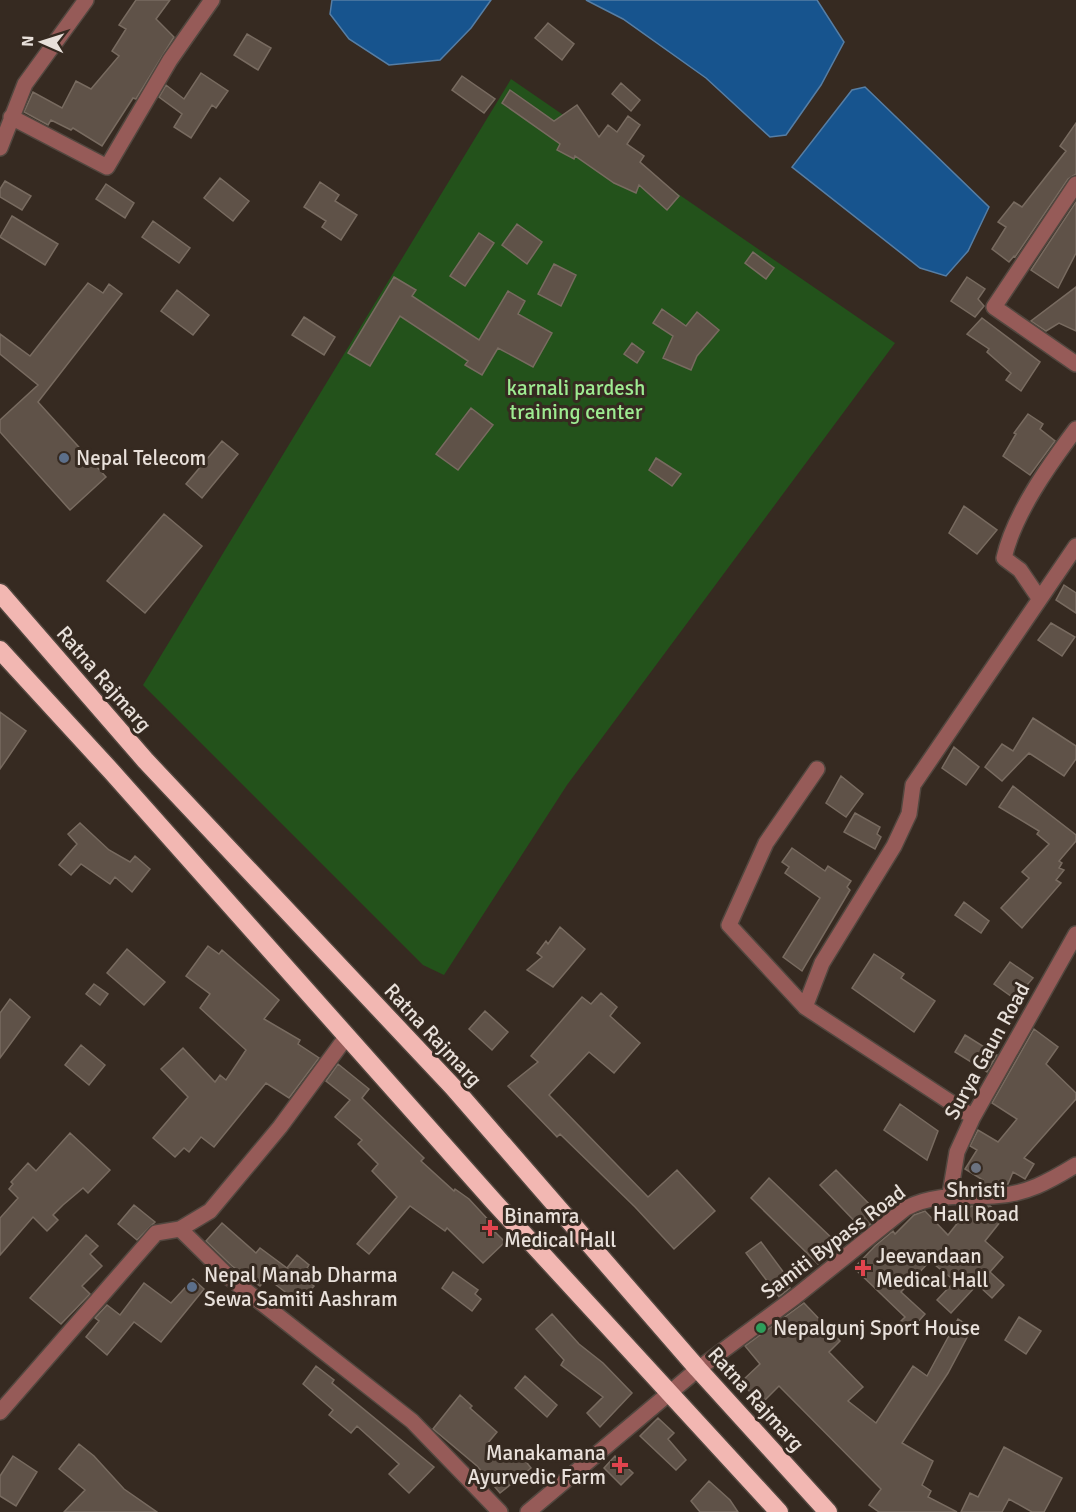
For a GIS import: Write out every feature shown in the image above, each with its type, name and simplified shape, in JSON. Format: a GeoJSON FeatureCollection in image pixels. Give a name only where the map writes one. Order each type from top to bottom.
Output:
{"type":"FeatureCollection","features":[{"type":"Feature","properties":{"kind":"highway","name":"Ratna Rajmarg"},"geometry":{"type":"LineString","coordinates":[[0,593],[145,760],[461,1096],[698,1369],[828,1512]]}},
{"type":"Feature","properties":{"kind":"highway"},"geometry":{"type":"LineString","coordinates":[[0,650],[669,1393],[779,1512]]}},
{"type":"Feature","properties":{"kind":"street"},"geometry":{"type":"LineString","coordinates":[[0,148],[25,84],[86,0]]}},
{"type":"Feature","properties":{"kind":"street"},"geometry":{"type":"LineString","coordinates":[[11,117],[107,167],[170,60],[212,0]]}},
{"type":"Feature","properties":{"kind":"street"},"geometry":{"type":"LineString","coordinates":[[1076,184],[994,307],[1076,364]]}},
{"type":"Feature","properties":{"kind":"street"},"geometry":{"type":"LineString","coordinates":[[1039,598],[1020,570],[1004,558],[1007,542],[1050,464],[1076,429]]}},
{"type":"Feature","properties":{"kind":"street"},"geometry":{"type":"LineString","coordinates":[[805,1007],[822,963],[894,846],[909,814],[913,785],[1076,546]]}},
{"type":"Feature","properties":{"kind":"street"},"geometry":{"type":"LineString","coordinates":[[817,769],[766,843],[729,925],[805,1007],[973,1117]]}},
{"type":"Feature","properties":{"kind":"street","name":"Surya Gaun Road"},"geometry":{"type":"LineString","coordinates":[[950,1194],[957,1152],[973,1117],[1076,934]]}},
{"type":"Feature","properties":{"kind":"street"},"geometry":{"type":"LineString","coordinates":[[0,1412],[156,1233],[180,1229],[210,1211],[280,1127],[347,1036]]}},
{"type":"Feature","properties":{"kind":"street","name":"Samiti Bypass Road"},"geometry":{"type":"LineString","coordinates":[[528,1512],[698,1369],[795,1297],[906,1208],[920,1201],[950,1194],[994,1196],[1019,1193],[1044,1185],[1076,1165]]}},
{"type":"Feature","properties":{"kind":"street"},"geometry":{"type":"LineString","coordinates":[[180,1229],[231,1279],[412,1421],[500,1512]]}},
{"type":"Feature","properties":{"kind":"green space","name":"karnali pardesh training center"},"geometry":{"type":"Polygon","coordinates":[[[511,79],[895,343],[567,785],[444,975],[423,965],[143,685],[511,79]]]}},
{"type":"Feature","properties":{"kind":"water"},"geometry":{"type":"Polygon","coordinates":[[[332,0],[491,0],[471,28],[440,60],[389,65],[349,39],[330,14],[332,0]]]}},
{"type":"Feature","properties":{"kind":"water"},"geometry":{"type":"Polygon","coordinates":[[[586,0],[817,0],[844,42],[821,85],[786,135],[770,137],[706,78],[623,19],[586,0]]]}},
{"type":"Feature","properties":{"kind":"water"},"geometry":{"type":"Polygon","coordinates":[[[865,87],[989,207],[968,251],[946,276],[920,268],[792,167],[852,90],[865,87]]]}},
{"type":"Feature","properties":{"kind":"building"},"geometry":{"type":"Polygon","coordinates":[[[136,0],[170,0],[156,19],[174,37],[136,99],[133,98],[102,146],[73,128],[71,130],[51,120],[48,125],[24,112],[33,92],[62,108],[76,81],[91,89],[119,56],[112,51],[126,29],[119,25],[136,0]]]}},
{"type":"Feature","properties":{"kind":"building"},"geometry":{"type":"Polygon","coordinates":[[[548,23],[574,44],[562,60],[535,38],[548,23]]]}},
{"type":"Feature","properties":{"kind":"building"},"geometry":{"type":"Polygon","coordinates":[[[247,34],[271,48],[258,70],[234,55],[247,34]]]}},
{"type":"Feature","properties":{"kind":"building"},"geometry":{"type":"Polygon","coordinates":[[[201,73],[228,91],[216,108],[212,105],[191,138],[174,127],[182,114],[159,97],[166,85],[184,99],[201,73]]]}},
{"type":"Feature","properties":{"kind":"building"},"geometry":{"type":"Polygon","coordinates":[[[462,76],[495,99],[484,113],[452,90],[462,76]]]}},
{"type":"Feature","properties":{"kind":"building"},"geometry":{"type":"Polygon","coordinates":[[[621,83],[640,100],[631,111],[612,94],[621,83]]]}},
{"type":"Feature","properties":{"kind":"building"},"geometry":{"type":"Polygon","coordinates":[[[510,90],[554,121],[577,105],[599,137],[608,125],[617,132],[628,116],[640,125],[627,144],[644,156],[640,162],[679,196],[667,210],[639,185],[636,193],[614,183],[575,156],[574,159],[557,150],[560,144],[502,103],[510,90]]]}},
{"type":"Feature","properties":{"kind":"building"},"geometry":{"type":"Polygon","coordinates":[[[1076,123],[1076,174],[1068,179],[1015,257],[1009,262],[992,249],[1006,227],[998,222],[1014,202],[1022,207],[1066,151],[1060,146],[1076,123]]]}},
{"type":"Feature","properties":{"kind":"building"},"geometry":{"type":"Polygon","coordinates":[[[220,178],[249,201],[233,221],[204,198],[220,178]]]}},
{"type":"Feature","properties":{"kind":"building"},"geometry":{"type":"Polygon","coordinates":[[[5,181],[31,196],[22,210],[0,197],[0,189],[5,181]]]}},
{"type":"Feature","properties":{"kind":"building"},"geometry":{"type":"Polygon","coordinates":[[[320,182],[339,195],[335,201],[357,215],[341,240],[322,227],[326,221],[304,207],[320,182]]]}},
{"type":"Feature","properties":{"kind":"building"},"geometry":{"type":"Polygon","coordinates":[[[106,184],[134,203],[125,218],[96,199],[106,184]]]}},
{"type":"Feature","properties":{"kind":"building"},"geometry":{"type":"Polygon","coordinates":[[[1076,202],[1076,253],[1058,288],[1031,270],[1076,202]]]}},
{"type":"Feature","properties":{"kind":"building"},"geometry":{"type":"Polygon","coordinates":[[[12,216],[58,244],[45,265],[0,237],[12,216]]]}},
{"type":"Feature","properties":{"kind":"building"},"geometry":{"type":"Polygon","coordinates":[[[153,221],[190,248],[179,263],[142,237],[153,221]]]}},
{"type":"Feature","properties":{"kind":"building"},"geometry":{"type":"Polygon","coordinates":[[[517,224],[542,242],[527,264],[502,245],[517,224]]]}},
{"type":"Feature","properties":{"kind":"building"},"geometry":{"type":"Polygon","coordinates":[[[479,233],[494,243],[465,286],[450,276],[479,233]]]}},
{"type":"Feature","properties":{"kind":"building"},"geometry":{"type":"Polygon","coordinates":[[[753,252],[774,268],[766,279],[745,263],[753,252]]]}},
{"type":"Feature","properties":{"kind":"building"},"geometry":{"type":"Polygon","coordinates":[[[554,264],[576,275],[561,306],[538,294],[554,264]]]}},
{"type":"Feature","properties":{"kind":"building"},"geometry":{"type":"Polygon","coordinates":[[[394,277],[416,290],[412,296],[479,340],[508,291],[525,301],[518,314],[552,333],[533,367],[498,348],[482,375],[465,365],[468,361],[400,316],[370,366],[348,353],[394,277]]]}},
{"type":"Feature","properties":{"kind":"building"},"geometry":{"type":"Polygon","coordinates":[[[967,277],[985,289],[978,299],[984,306],[975,317],[951,301],[967,277]]]}},
{"type":"Feature","properties":{"kind":"building"},"geometry":{"type":"Polygon","coordinates":[[[88,283],[103,293],[109,284],[122,294],[38,402],[106,477],[70,510],[0,432],[0,420],[38,385],[0,354],[0,334],[30,356],[88,283]]]}},
{"type":"Feature","properties":{"kind":"building"},"geometry":{"type":"Polygon","coordinates":[[[1076,287],[1076,331],[1059,323],[1046,331],[1031,321],[1076,287]]]}},
{"type":"Feature","properties":{"kind":"building"},"geometry":{"type":"Polygon","coordinates":[[[177,290],[209,315],[193,335],[161,311],[177,290]]]}},
{"type":"Feature","properties":{"kind":"building"},"geometry":{"type":"Polygon","coordinates":[[[662,309],[686,326],[697,312],[719,330],[697,356],[691,370],[663,358],[673,336],[653,323],[662,309]]]}},
{"type":"Feature","properties":{"kind":"building"},"geometry":{"type":"Polygon","coordinates":[[[304,317],[335,337],[324,355],[292,335],[304,317]]]}},
{"type":"Feature","properties":{"kind":"building"},"geometry":{"type":"Polygon","coordinates":[[[982,318],[1040,362],[1021,391],[1006,380],[1011,373],[987,352],[989,349],[967,334],[982,318]]]}},
{"type":"Feature","properties":{"kind":"building"},"geometry":{"type":"Polygon","coordinates":[[[632,343],[644,352],[637,363],[624,354],[632,343]]]}},
{"type":"Feature","properties":{"kind":"building"},"geometry":{"type":"Polygon","coordinates":[[[471,408],[493,425],[458,470],[436,454],[471,408]]]}},
{"type":"Feature","properties":{"kind":"building"},"geometry":{"type":"Polygon","coordinates":[[[1028,414],[1043,424],[1040,429],[1055,441],[1030,475],[1003,456],[1016,434],[1014,433],[1028,414]]]}},
{"type":"Feature","properties":{"kind":"building"},"geometry":{"type":"Polygon","coordinates":[[[222,441],[238,454],[202,498],[186,484],[222,441]]]}},
{"type":"Feature","properties":{"kind":"building"},"geometry":{"type":"Polygon","coordinates":[[[656,458],[681,474],[672,486],[649,470],[656,458]]]}},
{"type":"Feature","properties":{"kind":"building"},"geometry":{"type":"Polygon","coordinates":[[[964,506],[997,530],[977,554],[949,533],[964,506]]]}},
{"type":"Feature","properties":{"kind":"building"},"geometry":{"type":"Polygon","coordinates":[[[164,514],[202,546],[145,613],[107,581],[164,514]]]}},
{"type":"Feature","properties":{"kind":"building"},"geometry":{"type":"Polygon","coordinates":[[[1064,585],[1076,593],[1076,613],[1056,600],[1064,585]]]}},
{"type":"Feature","properties":{"kind":"building"},"geometry":{"type":"Polygon","coordinates":[[[1051,623],[1075,637],[1062,656],[1038,640],[1051,623]]]}},
{"type":"Feature","properties":{"kind":"building"},"geometry":{"type":"Polygon","coordinates":[[[0,712],[26,731],[0,769],[0,712]]]}},
{"type":"Feature","properties":{"kind":"building"},"geometry":{"type":"Polygon","coordinates":[[[1033,718],[1076,746],[1076,759],[1064,776],[1029,753],[1002,781],[985,767],[1002,744],[1013,751],[1033,718]]]}},
{"type":"Feature","properties":{"kind":"building"},"geometry":{"type":"Polygon","coordinates":[[[954,747],[979,767],[966,785],[942,768],[954,747]]]}},
{"type":"Feature","properties":{"kind":"building"},"geometry":{"type":"Polygon","coordinates":[[[841,776],[863,794],[846,817],[826,803],[841,776]]]}},
{"type":"Feature","properties":{"kind":"building"},"geometry":{"type":"Polygon","coordinates":[[[1013,786],[1076,835],[1076,841],[1059,861],[1062,863],[1059,868],[1064,870],[1056,880],[1061,883],[1022,928],[1001,908],[1029,878],[1022,872],[1049,844],[1037,834],[1039,831],[999,807],[1013,786]]]}},
{"type":"Feature","properties":{"kind":"building"},"geometry":{"type":"Polygon","coordinates":[[[855,813],[880,827],[877,834],[881,837],[875,849],[844,832],[855,813]]]}},
{"type":"Feature","properties":{"kind":"building"},"geometry":{"type":"Polygon","coordinates":[[[80,823],[109,850],[130,862],[135,856],[150,869],[132,892],[115,877],[110,884],[81,864],[71,875],[59,865],[77,844],[68,834],[80,823]]]}},
{"type":"Feature","properties":{"kind":"building"},"geometry":{"type":"Polygon","coordinates":[[[792,848],[825,871],[828,866],[851,881],[847,887],[850,890],[802,971],[783,957],[820,898],[785,873],[789,867],[782,862],[792,848]]]}},
{"type":"Feature","properties":{"kind":"building"},"geometry":{"type":"Polygon","coordinates":[[[964,902],[989,921],[981,933],[955,915],[964,902]]]}},
{"type":"Feature","properties":{"kind":"building"},"geometry":{"type":"Polygon","coordinates":[[[560,927],[585,949],[553,987],[527,970],[542,957],[537,953],[546,941],[548,944],[560,927]]]}},
{"type":"Feature","properties":{"kind":"building"},"geometry":{"type":"Polygon","coordinates":[[[208,946],[219,954],[222,950],[279,1000],[264,1019],[300,1040],[298,1044],[319,1058],[289,1098],[266,1083],[214,1147],[201,1137],[189,1152],[184,1148],[175,1157],[153,1138],[188,1097],[161,1069],[183,1048],[215,1082],[220,1075],[226,1080],[246,1050],[200,1008],[210,994],[186,976],[208,946]]]}},
{"type":"Feature","properties":{"kind":"building"},"geometry":{"type":"Polygon","coordinates":[[[127,949],[165,982],[144,1005],[107,973],[127,949]]]}},
{"type":"Feature","properties":{"kind":"building"},"geometry":{"type":"Polygon","coordinates":[[[874,954],[904,974],[901,978],[935,1001],[914,1032],[852,988],[874,954]]]}},
{"type":"Feature","properties":{"kind":"building"},"geometry":{"type":"Polygon","coordinates":[[[1010,962],[1033,978],[1015,999],[994,984],[1010,962]]]}},
{"type":"Feature","properties":{"kind":"building"},"geometry":{"type":"Polygon","coordinates":[[[94,984],[108,994],[100,1005],[86,994],[94,984]]]}},
{"type":"Feature","properties":{"kind":"building"},"geometry":{"type":"Polygon","coordinates":[[[601,993],[617,1007],[610,1016],[640,1043],[614,1073],[589,1052],[549,1095],[648,1197],[677,1170],[715,1211],[674,1249],[635,1207],[560,1134],[557,1137],[508,1086],[538,1062],[531,1056],[582,997],[591,1004],[601,993]]]}},
{"type":"Feature","properties":{"kind":"building"},"geometry":{"type":"Polygon","coordinates":[[[10,999],[30,1017],[0,1058],[0,1013],[10,999]]]}},
{"type":"Feature","properties":{"kind":"building"},"geometry":{"type":"Polygon","coordinates":[[[485,1011],[508,1032],[492,1050],[469,1029],[485,1011]]]}},
{"type":"Feature","properties":{"kind":"building"},"geometry":{"type":"Polygon","coordinates":[[[1034,1029],[1058,1047],[1046,1064],[1076,1093],[1076,1099],[1024,1158],[1034,1164],[1025,1179],[1013,1172],[1008,1184],[980,1186],[983,1180],[965,1169],[977,1150],[970,1146],[978,1130],[998,1142],[1017,1119],[992,1103],[1034,1029]]]}},
{"type":"Feature","properties":{"kind":"building"},"geometry":{"type":"Polygon","coordinates":[[[965,1035],[997,1055],[987,1072],[955,1052],[965,1035]]]}},
{"type":"Feature","properties":{"kind":"building"},"geometry":{"type":"Polygon","coordinates":[[[81,1045],[105,1065],[89,1085],[65,1065],[81,1045]]]}},
{"type":"Feature","properties":{"kind":"building"},"geometry":{"type":"Polygon","coordinates":[[[338,1064],[369,1089],[362,1098],[424,1158],[421,1161],[454,1191],[455,1189],[469,1199],[494,1226],[492,1229],[505,1242],[483,1263],[447,1228],[445,1231],[410,1206],[369,1254],[357,1244],[397,1197],[372,1171],[378,1164],[358,1144],[362,1140],[335,1117],[350,1100],[326,1081],[338,1064]]]}},
{"type":"Feature","properties":{"kind":"building"},"geometry":{"type":"Polygon","coordinates":[[[900,1104],[938,1131],[927,1160],[884,1130],[900,1104]]]}},
{"type":"Feature","properties":{"kind":"building"},"geometry":{"type":"Polygon","coordinates":[[[70,1133],[110,1170],[88,1193],[83,1188],[63,1205],[53,1215],[58,1220],[47,1231],[33,1217],[0,1255],[0,1218],[18,1198],[9,1189],[13,1184],[11,1182],[28,1163],[36,1171],[70,1133]]]}},
{"type":"Feature","properties":{"kind":"building"},"geometry":{"type":"Polygon","coordinates":[[[836,1170],[877,1212],[875,1214],[878,1218],[863,1230],[820,1185],[836,1170]]]}},
{"type":"Feature","properties":{"kind":"building"},"geometry":{"type":"Polygon","coordinates":[[[769,1178],[838,1244],[818,1264],[751,1198],[769,1178]]]}},
{"type":"Feature","properties":{"kind":"building"},"geometry":{"type":"Polygon","coordinates":[[[134,1205],[155,1222],[137,1240],[118,1224],[134,1205]]]}},
{"type":"Feature","properties":{"kind":"building"},"geometry":{"type":"Polygon","coordinates":[[[971,1206],[990,1206],[1004,1217],[985,1241],[1003,1257],[990,1272],[1004,1285],[992,1298],[979,1286],[975,1287],[951,1313],[937,1300],[955,1281],[930,1261],[901,1292],[925,1314],[908,1333],[898,1324],[905,1317],[854,1268],[875,1246],[893,1231],[895,1234],[914,1215],[925,1211],[948,1235],[971,1206]]]}},
{"type":"Feature","properties":{"kind":"building"},"geometry":{"type":"Polygon","coordinates":[[[222,1223],[256,1253],[260,1248],[287,1268],[297,1255],[309,1265],[307,1268],[313,1273],[307,1280],[314,1286],[302,1300],[295,1295],[293,1298],[267,1278],[260,1286],[232,1266],[206,1241],[222,1223]]]}},
{"type":"Feature","properties":{"kind":"building"},"geometry":{"type":"Polygon","coordinates":[[[86,1235],[98,1246],[90,1254],[102,1266],[82,1286],[90,1294],[61,1324],[30,1298],[86,1235]]]}},
{"type":"Feature","properties":{"kind":"building"},"geometry":{"type":"Polygon","coordinates":[[[761,1242],[790,1281],[786,1284],[790,1288],[779,1297],[746,1253],[761,1242]]]}},
{"type":"Feature","properties":{"kind":"building"},"geometry":{"type":"Polygon","coordinates":[[[453,1272],[478,1290],[475,1294],[481,1299],[472,1311],[442,1288],[453,1272]]]}},
{"type":"Feature","properties":{"kind":"building"},"geometry":{"type":"Polygon","coordinates":[[[193,1279],[204,1289],[161,1342],[134,1322],[107,1355],[86,1337],[99,1321],[95,1318],[107,1305],[120,1315],[144,1283],[171,1303],[193,1279]]]}},
{"type":"Feature","properties":{"kind":"building"},"geometry":{"type":"Polygon","coordinates":[[[804,1303],[840,1341],[829,1352],[863,1387],[848,1401],[876,1423],[913,1366],[927,1376],[958,1319],[972,1328],[948,1373],[902,1443],[933,1461],[922,1485],[931,1491],[928,1497],[957,1512],[879,1512],[869,1505],[881,1489],[779,1386],[761,1404],[741,1382],[760,1364],[745,1346],[804,1303]]]}},
{"type":"Feature","properties":{"kind":"building"},"geometry":{"type":"Polygon","coordinates":[[[552,1314],[579,1344],[603,1363],[632,1393],[600,1427],[587,1413],[603,1397],[561,1365],[564,1360],[536,1329],[552,1314]]]}},
{"type":"Feature","properties":{"kind":"building"},"geometry":{"type":"Polygon","coordinates":[[[1019,1317],[1041,1331],[1026,1354],[1005,1340],[1019,1317]]]}},
{"type":"Feature","properties":{"kind":"building"},"geometry":{"type":"Polygon","coordinates":[[[316,1366],[334,1380],[332,1383],[434,1467],[409,1493],[389,1474],[399,1464],[357,1426],[351,1433],[329,1415],[333,1410],[303,1384],[316,1366]]]}},
{"type":"Feature","properties":{"kind":"building"},"geometry":{"type":"Polygon","coordinates":[[[525,1376],[557,1405],[547,1417],[515,1388],[525,1376]]]}},
{"type":"Feature","properties":{"kind":"building"},"geometry":{"type":"Polygon","coordinates":[[[460,1395],[472,1406],[470,1408],[497,1432],[487,1444],[506,1459],[517,1450],[531,1468],[500,1493],[477,1466],[433,1429],[460,1395]]]}},
{"type":"Feature","properties":{"kind":"building"},"geometry":{"type":"Polygon","coordinates":[[[658,1418],[674,1433],[668,1439],[686,1460],[676,1470],[640,1436],[658,1418]]]}},
{"type":"Feature","properties":{"kind":"building"},"geometry":{"type":"Polygon","coordinates":[[[79,1444],[94,1456],[124,1489],[157,1512],[64,1512],[85,1490],[59,1469],[79,1444]]]}},
{"type":"Feature","properties":{"kind":"building"},"geometry":{"type":"Polygon","coordinates":[[[1004,1447],[1062,1478],[1044,1512],[1032,1512],[1009,1499],[1002,1512],[961,1512],[970,1493],[978,1497],[1004,1447]]]}},
{"type":"Feature","properties":{"kind":"building"},"geometry":{"type":"Polygon","coordinates":[[[13,1456],[37,1472],[16,1506],[0,1496],[0,1476],[13,1456]]]}},
{"type":"Feature","properties":{"kind":"building"},"geometry":{"type":"Polygon","coordinates":[[[615,1456],[633,1473],[621,1485],[604,1468],[615,1456]]]}},
{"type":"Feature","properties":{"kind":"building"},"geometry":{"type":"Polygon","coordinates":[[[709,1481],[730,1500],[738,1512],[700,1512],[691,1501],[709,1481]]]}},
{"type":"Feature","properties":{"kind":"place","name":"Nepal Telecom"},"geometry":{"type":"Point","coordinates":[64,458]}},
{"type":"Feature","properties":{"kind":"place","name":"Shristi Hall Road"},"geometry":{"type":"Point","coordinates":[976,1168]}},
{"type":"Feature","properties":{"kind":"place","name":"Binamra Medical Hall"},"geometry":{"type":"Point","coordinates":[490,1228]}},
{"type":"Feature","properties":{"kind":"place","name":"Jeevandaan Medical Hall"},"geometry":{"type":"Point","coordinates":[863,1268]}},
{"type":"Feature","properties":{"kind":"place","name":"Nepal Manab Dharma Sewa Samiti Aashram"},"geometry":{"type":"Point","coordinates":[192,1287]}},
{"type":"Feature","properties":{"kind":"place","name":"Nepalgunj Sport House"},"geometry":{"type":"Point","coordinates":[761,1328]}},
{"type":"Feature","properties":{"kind":"place","name":"Manakamana Ayurvedic Farm"},"geometry":{"type":"Point","coordinates":[620,1465]}}]}
